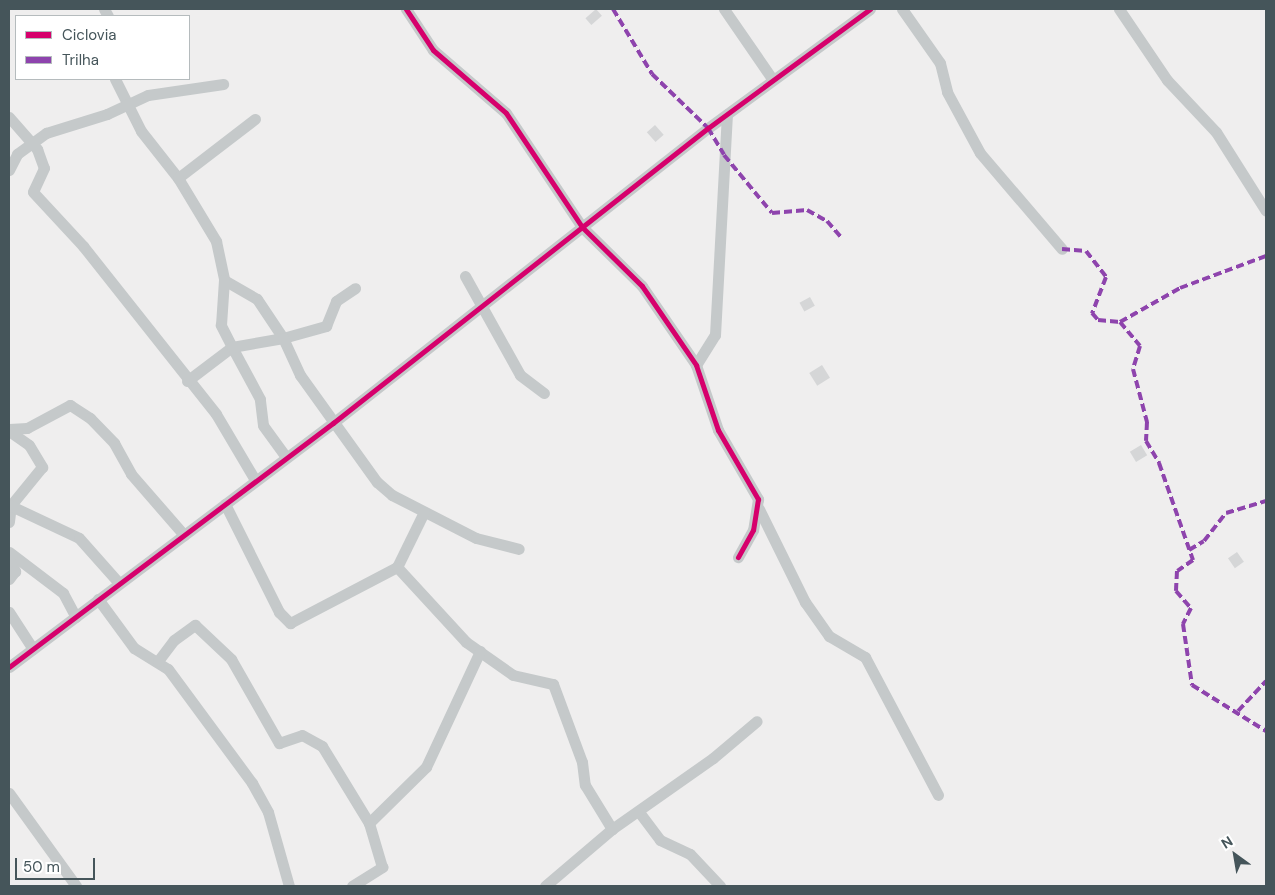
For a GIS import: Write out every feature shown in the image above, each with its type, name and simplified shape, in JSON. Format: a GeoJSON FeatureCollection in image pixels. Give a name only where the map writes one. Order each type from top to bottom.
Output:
{"type":"FeatureCollection","features":[{"type":"Feature","properties":{"kind":"street"},"geometry":{"type":"LineString","coordinates":[[406,9],[423,40],[506,113],[582,227],[642,286],[696,365],[718,430],[752,485],[759,509],[806,602],[829,636],[865,657],[938,795]]}},
{"type":"Feature","properties":{"kind":"street"},"geometry":{"type":"LineString","coordinates":[[724,9],[773,80]]}},
{"type":"Feature","properties":{"kind":"street"},"geometry":{"type":"LineString","coordinates":[[9,667],[333,422],[727,114],[870,9]]}},
{"type":"Feature","properties":{"kind":"street"},"geometry":{"type":"LineString","coordinates":[[902,9],[940,63],[947,92],[980,154],[1062,249]]}},
{"type":"Feature","properties":{"kind":"street"},"geometry":{"type":"LineString","coordinates":[[1119,9],[1167,80],[1216,132],[1266,211]]}},
{"type":"Feature","properties":{"kind":"street"},"geometry":{"type":"LineString","coordinates":[[115,80],[124,104],[178,178],[216,241],[224,280],[221,325],[260,399],[264,425],[286,456]]}},
{"type":"Feature","properties":{"kind":"street"},"geometry":{"type":"LineString","coordinates":[[9,170],[17,154],[31,142],[148,94],[222,84]]}},
{"type":"Feature","properties":{"kind":"street"},"geometry":{"type":"LineString","coordinates":[[696,365],[714,335],[727,114]]}},
{"type":"Feature","properties":{"kind":"street"},"geometry":{"type":"LineString","coordinates":[[9,117],[31,142],[44,168],[33,192],[83,246],[187,381],[216,414],[255,480]]}},
{"type":"Feature","properties":{"kind":"street"},"geometry":{"type":"LineString","coordinates":[[178,178],[254,119]]}},
{"type":"Feature","properties":{"kind":"street"},"geometry":{"type":"LineString","coordinates":[[465,276],[480,307],[520,375],[544,393]]}},
{"type":"Feature","properties":{"kind":"street"},"geometry":{"type":"LineString","coordinates":[[224,280],[258,299],[283,338],[300,376],[377,482],[424,512],[476,538],[518,549]]}},
{"type":"Feature","properties":{"kind":"street"},"geometry":{"type":"LineString","coordinates":[[187,381],[232,347],[283,338],[326,326],[336,300],[356,288]]}},
{"type":"Feature","properties":{"kind":"street"},"geometry":{"type":"LineString","coordinates":[[9,430],[27,428],[70,405],[90,418],[114,443],[130,474],[184,535]]}},
{"type":"Feature","properties":{"kind":"street"},"geometry":{"type":"LineString","coordinates":[[9,430],[29,445],[42,467],[10,504],[9,522]]}},
{"type":"Feature","properties":{"kind":"street"},"geometry":{"type":"LineString","coordinates":[[10,504],[79,538],[120,583]]}},
{"type":"Feature","properties":{"kind":"street"},"geometry":{"type":"LineString","coordinates":[[225,504],[279,612],[290,623],[397,567]]}},
{"type":"Feature","properties":{"kind":"street"},"geometry":{"type":"LineString","coordinates":[[738,557],[759,509]]}},
{"type":"Feature","properties":{"kind":"street"},"geometry":{"type":"LineString","coordinates":[[397,567],[399,554],[424,512]]}},
{"type":"Feature","properties":{"kind":"street"},"geometry":{"type":"LineString","coordinates":[[9,552],[63,593],[76,618]]}},
{"type":"Feature","properties":{"kind":"street"},"geometry":{"type":"LineString","coordinates":[[9,560],[15,571],[9,579]]}},
{"type":"Feature","properties":{"kind":"street"},"geometry":{"type":"LineString","coordinates":[[397,567],[480,652],[512,676],[552,684],[582,762],[585,785],[612,829]]}},
{"type":"Feature","properties":{"kind":"street"},"geometry":{"type":"LineString","coordinates":[[98,599],[134,648],[158,661],[262,798],[289,886]]}},
{"type":"Feature","properties":{"kind":"street"},"geometry":{"type":"LineString","coordinates":[[9,612],[33,649]]}},
{"type":"Feature","properties":{"kind":"street"},"geometry":{"type":"LineString","coordinates":[[158,661],[174,640],[195,625],[231,659],[279,743],[302,736],[322,746],[368,823],[382,867],[352,886]]}},
{"type":"Feature","properties":{"kind":"street"},"geometry":{"type":"LineString","coordinates":[[368,823],[426,767],[480,652]]}},
{"type":"Feature","properties":{"kind":"street"},"geometry":{"type":"LineString","coordinates":[[545,886],[612,829],[639,812],[757,721]]}},
{"type":"Feature","properties":{"kind":"street"},"geometry":{"type":"LineString","coordinates":[[9,793],[76,886]]}},
{"type":"Feature","properties":{"kind":"street"},"geometry":{"type":"LineString","coordinates":[[639,812],[660,840],[690,854],[720,886]]}},
{"type":"Feature","properties":{"kind":"building"},"geometry":{"type":"Polygon","coordinates":[[[596,9],[602,16],[591,25],[585,18],[596,9]]]}},
{"type":"Feature","properties":{"kind":"building"},"geometry":{"type":"Polygon","coordinates":[[[655,125],[664,135],[656,142],[647,132],[655,125]]]}},
{"type":"Feature","properties":{"kind":"building"},"geometry":{"type":"Polygon","coordinates":[[[810,297],[815,306],[804,312],[800,303],[810,297]]]}},
{"type":"Feature","properties":{"kind":"building"},"geometry":{"type":"Polygon","coordinates":[[[822,365],[830,378],[817,386],[809,373],[822,365]]]}},
{"type":"Feature","properties":{"kind":"building"},"geometry":{"type":"Polygon","coordinates":[[[1141,445],[1147,455],[1136,462],[1130,452],[1141,445]]]}},
{"type":"Feature","properties":{"kind":"building"},"geometry":{"type":"Polygon","coordinates":[[[1237,552],[1244,562],[1235,568],[1228,558],[1237,552]]]}},
{"type":"Feature","properties":{"kind":"marked path"},"geometry":{"type":"LineString","coordinates":[[613,9],[652,74],[708,128],[724,155],[772,213],[807,210],[827,221],[842,238]]}},
{"type":"Feature","properties":{"kind":"marked path"},"geometry":{"type":"LineString","coordinates":[[1062,249],[1086,251],[1106,277],[1092,313],[1098,320],[1120,322],[1140,346],[1133,369],[1147,422],[1146,441],[1159,463],[1193,560],[1177,571],[1176,591],[1191,608],[1183,624],[1192,685],[1266,731]]}},
{"type":"Feature","properties":{"kind":"marked path"},"geometry":{"type":"LineString","coordinates":[[1120,322],[1180,288],[1266,256]]}},
{"type":"Feature","properties":{"kind":"marked path"},"geometry":{"type":"LineString","coordinates":[[1189,550],[1204,541],[1226,513],[1266,501]]}},
{"type":"Feature","properties":{"kind":"marked path"},"geometry":{"type":"LineString","coordinates":[[1238,711],[1266,681]]}},
{"type":"Feature","properties":{"kind":"cycle path"},"geometry":{"type":"LineString","coordinates":[[406,9],[433,50],[506,113],[582,227],[642,286],[696,365],[718,430],[758,499],[753,530],[738,557]]}},
{"type":"Feature","properties":{"kind":"cycle path"},"geometry":{"type":"LineString","coordinates":[[9,667],[333,423],[708,128],[870,9]]}}]}
